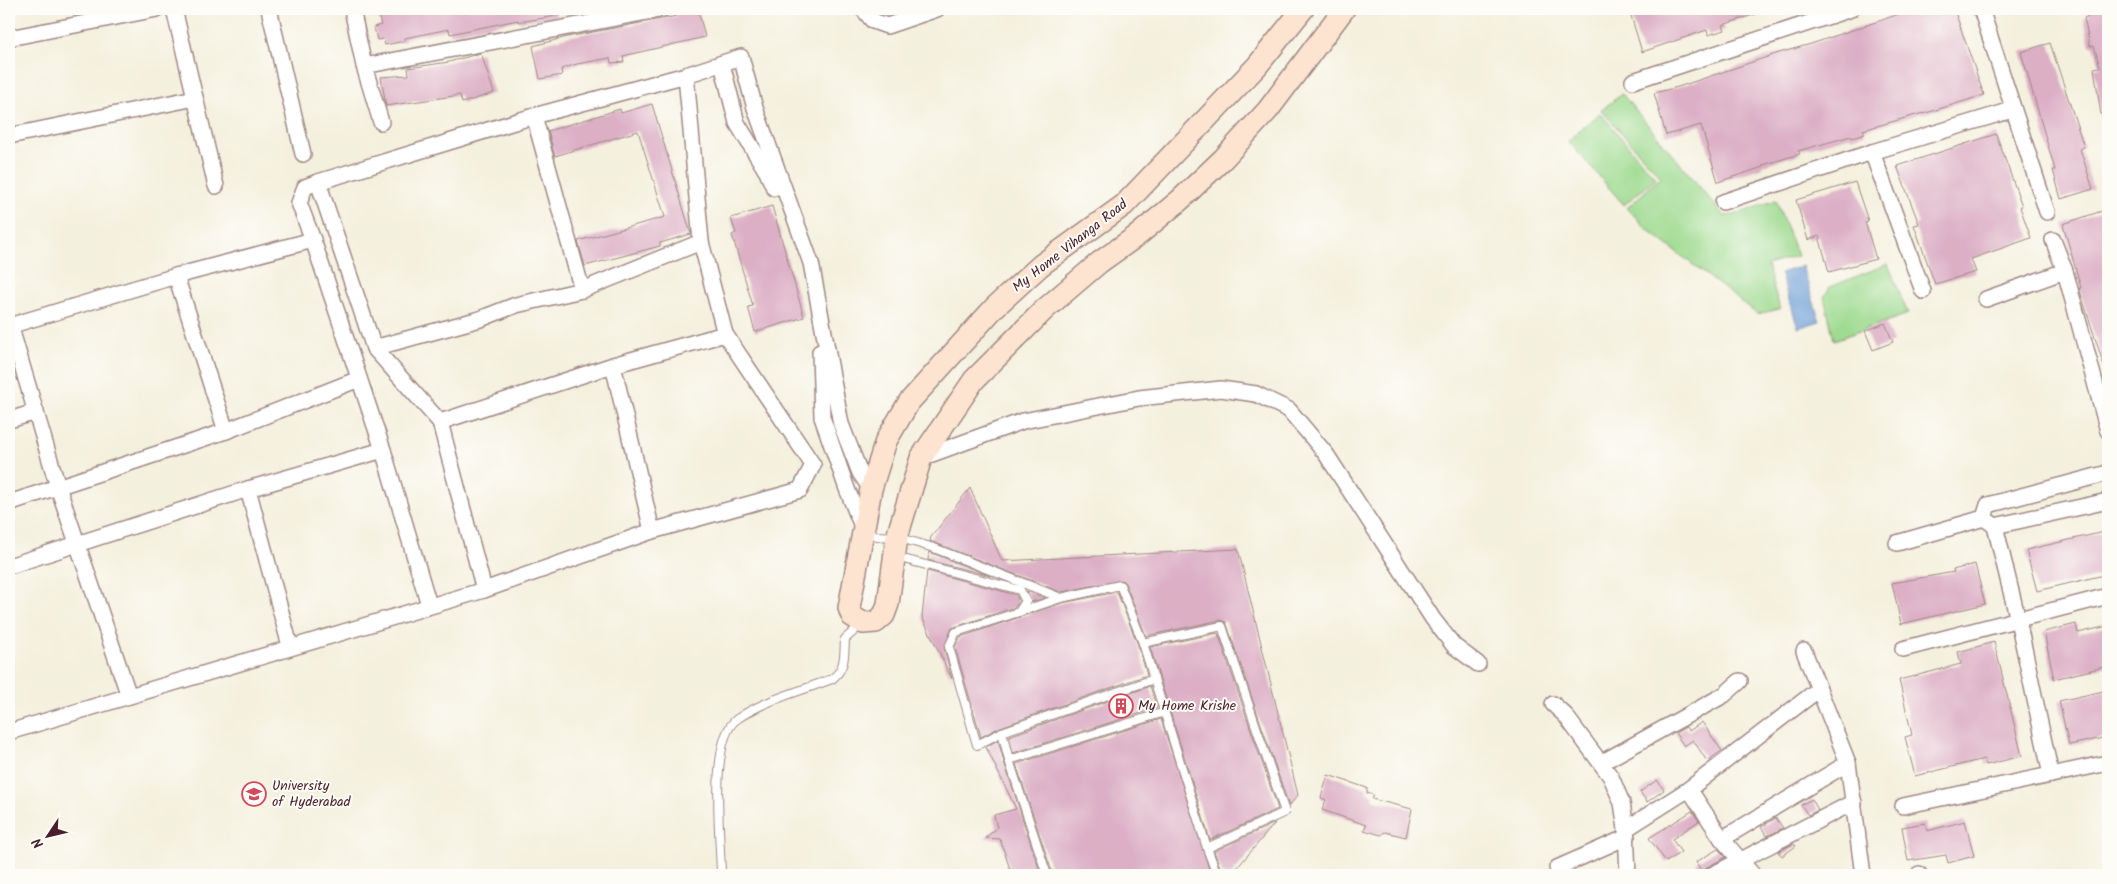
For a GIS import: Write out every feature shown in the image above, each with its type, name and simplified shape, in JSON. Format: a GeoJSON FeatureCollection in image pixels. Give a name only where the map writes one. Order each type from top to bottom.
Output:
{"type":"FeatureCollection","features":[{"type":"Feature","properties":{"kind":"street"},"geometry":{"type":"LineString","coordinates":[[9,38],[157,9]]}},
{"type":"Feature","properties":{"kind":"street"},"geometry":{"type":"LineString","coordinates":[[174,9],[216,186]]}},
{"type":"Feature","properties":{"kind":"street"},"geometry":{"type":"LineString","coordinates":[[269,9],[303,154]]}},
{"type":"Feature","properties":{"kind":"street"},"geometry":{"type":"LineString","coordinates":[[352,9],[364,66],[381,122]]}},
{"type":"Feature","properties":{"kind":"street"},"geometry":{"type":"LineString","coordinates":[[364,66],[663,9]]}},
{"type":"Feature","properties":{"kind":"street"},"geometry":{"type":"LineString","coordinates":[[863,9],[873,21],[887,26],[937,9]]}},
{"type":"Feature","properties":{"kind":"street","name":"My Home Vihanga Road"},"geometry":{"type":"LineString","coordinates":[[863,624],[852,616],[849,608],[871,489],[886,441],[909,402],[994,307],[1041,265],[1124,205],[1257,66],[1303,9]]}},
{"type":"Feature","properties":{"kind":"street"},"geometry":{"type":"LineString","coordinates":[[863,624],[876,622],[884,615],[888,604],[896,547],[922,458],[974,380],[1045,309],[1100,262],[1138,235],[1180,200],[1230,152],[1268,110],[1344,9]]}},
{"type":"Feature","properties":{"kind":"street"},"geometry":{"type":"LineString","coordinates":[[1633,81],[1851,9]]}},
{"type":"Feature","properties":{"kind":"street"},"geometry":{"type":"LineString","coordinates":[[1981,9],[2046,212]]}},
{"type":"Feature","properties":{"kind":"street"},"geometry":{"type":"LineString","coordinates":[[429,605],[382,450],[314,240],[299,203],[305,187],[534,116],[686,76],[742,57],[755,108],[811,263],[841,424],[858,468],[871,489]]}},
{"type":"Feature","properties":{"kind":"street"},"geometry":{"type":"LineString","coordinates":[[722,64],[737,123],[767,172],[790,226],[819,341],[822,417],[864,531]]}},
{"type":"Feature","properties":{"kind":"street"},"geometry":{"type":"LineString","coordinates":[[9,732],[290,646],[484,590],[652,531],[800,490],[813,465],[725,334],[701,242],[686,76]]}},
{"type":"Feature","properties":{"kind":"street"},"geometry":{"type":"LineString","coordinates":[[9,136],[195,98]]}},
{"type":"Feature","properties":{"kind":"street"},"geometry":{"type":"LineString","coordinates":[[1723,202],[1872,152],[2012,110]]}},
{"type":"Feature","properties":{"kind":"street"},"geometry":{"type":"LineString","coordinates":[[534,116],[582,290]]}},
{"type":"Feature","properties":{"kind":"street"},"geometry":{"type":"LineString","coordinates":[[1872,152],[1923,291]]}},
{"type":"Feature","properties":{"kind":"street"},"geometry":{"type":"LineString","coordinates":[[318,182],[374,348],[440,422],[484,590]]}},
{"type":"Feature","properties":{"kind":"street"},"geometry":{"type":"LineString","coordinates":[[129,696],[79,544],[58,487],[9,326],[176,276],[314,240]]}},
{"type":"Feature","properties":{"kind":"street"},"geometry":{"type":"LineString","coordinates":[[2053,240],[2065,271],[2108,431]]}},
{"type":"Feature","properties":{"kind":"street"},"geometry":{"type":"LineString","coordinates":[[374,348],[480,319],[516,305],[582,290],[701,242]]}},
{"type":"Feature","properties":{"kind":"street"},"geometry":{"type":"LineString","coordinates":[[1986,299],[2065,271]]}},
{"type":"Feature","properties":{"kind":"street"},"geometry":{"type":"LineString","coordinates":[[176,276],[226,431]]}},
{"type":"Feature","properties":{"kind":"street"},"geometry":{"type":"LineString","coordinates":[[440,422],[613,365],[725,334]]}},
{"type":"Feature","properties":{"kind":"street"},"geometry":{"type":"LineString","coordinates":[[613,365],[652,531]]}},
{"type":"Feature","properties":{"kind":"street"},"geometry":{"type":"LineString","coordinates":[[9,503],[226,431],[359,379]]}},
{"type":"Feature","properties":{"kind":"street"},"geometry":{"type":"LineString","coordinates":[[922,458],[1023,421],[1139,398],[1221,389],[1256,394],[1289,410],[1326,454],[1433,619],[1454,646],[1478,664]]}},
{"type":"Feature","properties":{"kind":"street"},"geometry":{"type":"LineString","coordinates":[[9,420],[36,412]]}},
{"type":"Feature","properties":{"kind":"street"},"geometry":{"type":"LineString","coordinates":[[9,566],[248,489],[382,450]]}},
{"type":"Feature","properties":{"kind":"street"},"geometry":{"type":"LineString","coordinates":[[2051,775],[2018,620],[1990,522],[1988,505],[2108,473]]}},
{"type":"Feature","properties":{"kind":"street"},"geometry":{"type":"LineString","coordinates":[[248,489],[290,646]]}},
{"type":"Feature","properties":{"kind":"street"},"geometry":{"type":"LineString","coordinates":[[1897,543],[1990,522],[2108,501]]}},
{"type":"Feature","properties":{"kind":"street"},"geometry":{"type":"LineString","coordinates":[[1903,649],[2108,596]]}},
{"type":"Feature","properties":{"kind":"street"},"geometry":{"type":"LineString","coordinates":[[1804,651],[1848,763],[1862,875]]}},
{"type":"Feature","properties":{"kind":"street"},"geometry":{"type":"LineString","coordinates":[[1600,763],[1724,694],[1740,681]]}},
{"type":"Feature","properties":{"kind":"street"},"geometry":{"type":"LineString","coordinates":[[1557,868],[1627,833],[1689,789],[1819,689]]}},
{"type":"Feature","properties":{"kind":"street"},"geometry":{"type":"LineString","coordinates":[[1553,704],[1565,715],[1611,777],[1622,804],[1627,833],[1628,875]]}},
{"type":"Feature","properties":{"kind":"street"},"geometry":{"type":"LineString","coordinates":[[1903,806],[2108,762]]}},
{"type":"Feature","properties":{"kind":"street"},"geometry":{"type":"LineString","coordinates":[[1722,839],[1848,763]]}},
{"type":"Feature","properties":{"kind":"street"},"geometry":{"type":"LineString","coordinates":[[1689,789],[1722,839],[1753,875]]}},
{"type":"Feature","properties":{"kind":"street"},"geometry":{"type":"LineString","coordinates":[[1712,875],[1854,802]]}},
{"type":"Feature","properties":{"kind":"lane"},"geometry":{"type":"LineString","coordinates":[[864,531],[896,547],[1020,590],[1026,601],[1019,612]]}},
{"type":"Feature","properties":{"kind":"lane"},"geometry":{"type":"LineString","coordinates":[[896,547],[934,548],[1061,598]]}},
{"type":"Feature","properties":{"kind":"lane"},"geometry":{"type":"LineString","coordinates":[[1154,679],[1002,732],[977,745],[949,647],[956,632],[1061,598],[1120,585],[1143,643],[1217,875]]}},
{"type":"Feature","properties":{"kind":"lane"},"geometry":{"type":"LineString","coordinates":[[721,875],[717,784],[726,737],[735,720],[779,699],[832,678],[839,673],[844,663],[845,639],[863,624]]}},
{"type":"Feature","properties":{"kind":"lane"},"geometry":{"type":"LineString","coordinates":[[1143,643],[1222,626],[1285,812],[1207,848]]}},
{"type":"Feature","properties":{"kind":"lane"},"geometry":{"type":"LineString","coordinates":[[1009,760],[1165,712]]}},
{"type":"Feature","properties":{"kind":"lane"},"geometry":{"type":"LineString","coordinates":[[1002,732],[1009,760],[1047,875]]}},
{"type":"Feature","properties":{"kind":"green space"},"geometry":{"type":"Polygon","coordinates":[[[1622,94],[1724,216],[1734,215],[1776,200],[1797,256],[1767,265],[1780,309],[1757,314],[1648,230],[1627,208],[1661,177],[1601,110],[1622,94]]]}},
{"type":"Feature","properties":{"kind":"green space"},"geometry":{"type":"Polygon","coordinates":[[[1600,113],[1656,178],[1624,205],[1568,141],[1600,113]]]}},
{"type":"Feature","properties":{"kind":"green space"},"geometry":{"type":"Polygon","coordinates":[[[1888,264],[1908,314],[1834,340],[1824,297],[1830,287],[1888,264]]]}},
{"type":"Feature","properties":{"kind":"water"},"geometry":{"type":"Polygon","coordinates":[[[1802,266],[1820,321],[1798,328],[1780,273],[1802,266]]]}},
{"type":"Feature","properties":{"kind":"building"},"geometry":{"type":"Polygon","coordinates":[[[409,9],[556,9],[557,16],[518,22],[518,20],[450,34],[449,29],[405,38],[405,41],[385,45],[383,39],[377,40],[374,27],[381,25],[378,15],[409,9]]]}},
{"type":"Feature","properties":{"kind":"building"},"geometry":{"type":"Polygon","coordinates":[[[698,9],[705,37],[623,56],[624,62],[611,63],[610,58],[577,64],[561,69],[562,75],[540,79],[533,46],[567,37],[677,16],[676,13],[698,9]]]}},
{"type":"Feature","properties":{"kind":"building"},"geometry":{"type":"Polygon","coordinates":[[[1629,9],[1765,9],[1765,11],[1723,25],[1725,30],[1708,35],[1707,30],[1642,52],[1629,9]]]}},
{"type":"Feature","properties":{"kind":"building"},"geometry":{"type":"Polygon","coordinates":[[[1914,9],[1954,9],[1984,95],[1863,130],[1865,134],[1852,138],[1851,136],[1798,151],[1800,154],[1763,165],[1763,167],[1718,182],[1701,125],[1666,135],[1654,93],[1678,87],[1914,9]]]}},
{"type":"Feature","properties":{"kind":"building"},"geometry":{"type":"Polygon","coordinates":[[[2088,9],[2108,9],[2108,115],[2101,115],[2094,68],[2100,67],[2094,46],[2090,46],[2084,18],[2089,16],[2088,9]]]}},
{"type":"Feature","properties":{"kind":"building"},"geometry":{"type":"Polygon","coordinates":[[[2050,43],[2084,147],[2080,149],[2093,189],[2061,199],[2053,170],[2055,170],[2021,52],[2050,43]]]}},
{"type":"Feature","properties":{"kind":"building"},"geometry":{"type":"Polygon","coordinates":[[[481,53],[494,93],[462,103],[460,95],[386,106],[381,77],[409,75],[408,68],[449,62],[481,53]]]}},
{"type":"Feature","properties":{"kind":"building"},"geometry":{"type":"Polygon","coordinates":[[[652,104],[691,234],[660,243],[660,246],[585,266],[578,241],[665,217],[638,131],[555,156],[548,131],[620,109],[621,113],[652,104]]]}},
{"type":"Feature","properties":{"kind":"building"},"geometry":{"type":"Polygon","coordinates":[[[1996,134],[2022,206],[2020,207],[2031,238],[1971,259],[1976,272],[1935,284],[1914,225],[1919,224],[1897,166],[1996,134]]]}},
{"type":"Feature","properties":{"kind":"building"},"geometry":{"type":"Polygon","coordinates":[[[1855,182],[1868,221],[1865,222],[1876,259],[1829,272],[1819,236],[1808,240],[1796,200],[1855,182]]]}},
{"type":"Feature","properties":{"kind":"building"},"geometry":{"type":"Polygon","coordinates":[[[772,206],[804,317],[755,332],[748,307],[753,306],[732,235],[736,233],[731,218],[772,206]]]}},
{"type":"Feature","properties":{"kind":"building"},"geometry":{"type":"Polygon","coordinates":[[[2102,211],[2108,249],[2108,372],[2106,372],[2079,288],[2081,288],[2063,224],[2102,211]]]}},
{"type":"Feature","properties":{"kind":"building"},"geometry":{"type":"Polygon","coordinates":[[[1885,323],[1893,342],[1873,350],[1865,331],[1885,323]]]}},
{"type":"Feature","properties":{"kind":"building"},"geometry":{"type":"Polygon","coordinates":[[[970,488],[1002,561],[1238,549],[1298,795],[1289,806],[1226,622],[1221,620],[1146,636],[1125,583],[1122,580],[1061,592],[930,541],[931,537],[970,488]]]}},
{"type":"Feature","properties":{"kind":"building"},"geometry":{"type":"Polygon","coordinates":[[[2108,531],[2108,574],[2037,591],[2026,550],[2108,531]]]}},
{"type":"Feature","properties":{"kind":"building"},"geometry":{"type":"Polygon","coordinates":[[[929,552],[932,553],[991,576],[928,560],[929,552]]]}},
{"type":"Feature","properties":{"kind":"building"},"geometry":{"type":"Polygon","coordinates":[[[1975,564],[1985,604],[1901,624],[1892,583],[1954,572],[1953,570],[1975,564]]]}},
{"type":"Feature","properties":{"kind":"building"},"geometry":{"type":"Polygon","coordinates":[[[927,571],[1016,595],[1019,601],[1015,607],[952,628],[944,648],[952,679],[922,617],[927,571]]]}},
{"type":"Feature","properties":{"kind":"building"},"geometry":{"type":"Polygon","coordinates":[[[1027,591],[1045,598],[1031,602],[1027,591]]]}},
{"type":"Feature","properties":{"kind":"building"},"geometry":{"type":"Polygon","coordinates":[[[1117,592],[1138,645],[1147,675],[1000,727],[981,737],[955,647],[960,637],[1062,603],[1117,592]]]}},
{"type":"Feature","properties":{"kind":"building"},"geometry":{"type":"Polygon","coordinates":[[[2076,624],[2078,633],[2108,626],[2108,666],[2054,679],[2044,632],[2076,624]]]}},
{"type":"Feature","properties":{"kind":"building"},"geometry":{"type":"Polygon","coordinates":[[[1218,633],[1278,809],[1210,840],[1150,647],[1218,633]]]}},
{"type":"Feature","properties":{"kind":"building"},"geometry":{"type":"Polygon","coordinates":[[[1994,642],[2022,756],[1986,765],[1984,759],[1915,776],[1905,737],[1912,735],[1899,680],[1961,664],[1958,652],[1994,642]]]}},
{"type":"Feature","properties":{"kind":"building"},"geometry":{"type":"Polygon","coordinates":[[[1150,686],[1157,708],[1013,753],[1009,736],[1150,686]]]}},
{"type":"Feature","properties":{"kind":"building"},"geometry":{"type":"Polygon","coordinates":[[[2108,690],[2108,737],[2069,745],[2059,701],[2108,690]]]}},
{"type":"Feature","properties":{"kind":"building"},"geometry":{"type":"Polygon","coordinates":[[[1161,719],[1211,875],[1053,875],[1016,764],[1161,719]]]}},
{"type":"Feature","properties":{"kind":"building"},"geometry":{"type":"Polygon","coordinates":[[[1702,722],[1722,751],[1707,761],[1693,740],[1684,746],[1675,733],[1686,727],[1689,731],[1702,722]]]}},
{"type":"Feature","properties":{"kind":"building"},"geometry":{"type":"Polygon","coordinates":[[[998,740],[1041,875],[1012,875],[1000,839],[985,838],[997,828],[994,815],[1016,809],[986,747],[998,740]]]}},
{"type":"Feature","properties":{"kind":"building"},"geometry":{"type":"Polygon","coordinates":[[[1328,775],[1367,788],[1367,793],[1374,795],[1372,799],[1412,809],[1406,837],[1385,832],[1381,835],[1364,830],[1366,825],[1322,810],[1326,800],[1321,798],[1328,775]]]}},
{"type":"Feature","properties":{"kind":"building"},"geometry":{"type":"Polygon","coordinates":[[[1657,780],[1664,790],[1647,802],[1640,792],[1657,780]]]}},
{"type":"Feature","properties":{"kind":"building"},"geometry":{"type":"Polygon","coordinates":[[[1812,799],[1818,810],[1808,815],[1801,805],[1812,799]]]}},
{"type":"Feature","properties":{"kind":"building"},"geometry":{"type":"Polygon","coordinates":[[[1692,811],[1699,821],[1672,839],[1681,852],[1666,862],[1649,838],[1692,811]]]}},
{"type":"Feature","properties":{"kind":"building"},"geometry":{"type":"Polygon","coordinates":[[[1776,818],[1783,828],[1767,836],[1761,827],[1776,818]]]}},
{"type":"Feature","properties":{"kind":"building"},"geometry":{"type":"Polygon","coordinates":[[[1965,821],[1974,856],[1948,863],[1946,855],[1908,861],[1902,827],[1925,823],[1927,831],[1965,821]]]}},
{"type":"Feature","properties":{"kind":"building"},"geometry":{"type":"Polygon","coordinates":[[[1275,823],[1231,875],[1223,875],[1214,851],[1275,823]]]}},
{"type":"Feature","properties":{"kind":"building"},"geometry":{"type":"Polygon","coordinates":[[[1794,844],[1796,846],[1782,856],[1778,851],[1794,844]]]}},
{"type":"Feature","properties":{"kind":"building"},"geometry":{"type":"Polygon","coordinates":[[[1718,849],[1726,857],[1707,867],[1703,874],[1696,862],[1718,849]]]}},
{"type":"Feature","properties":{"kind":"place","name":"My Home Krishe"},"geometry":{"type":"Point","coordinates":[1121,706]}},
{"type":"Feature","properties":{"kind":"place","name":"University of Hyderabad"},"geometry":{"type":"Point","coordinates":[254,794]}}]}
